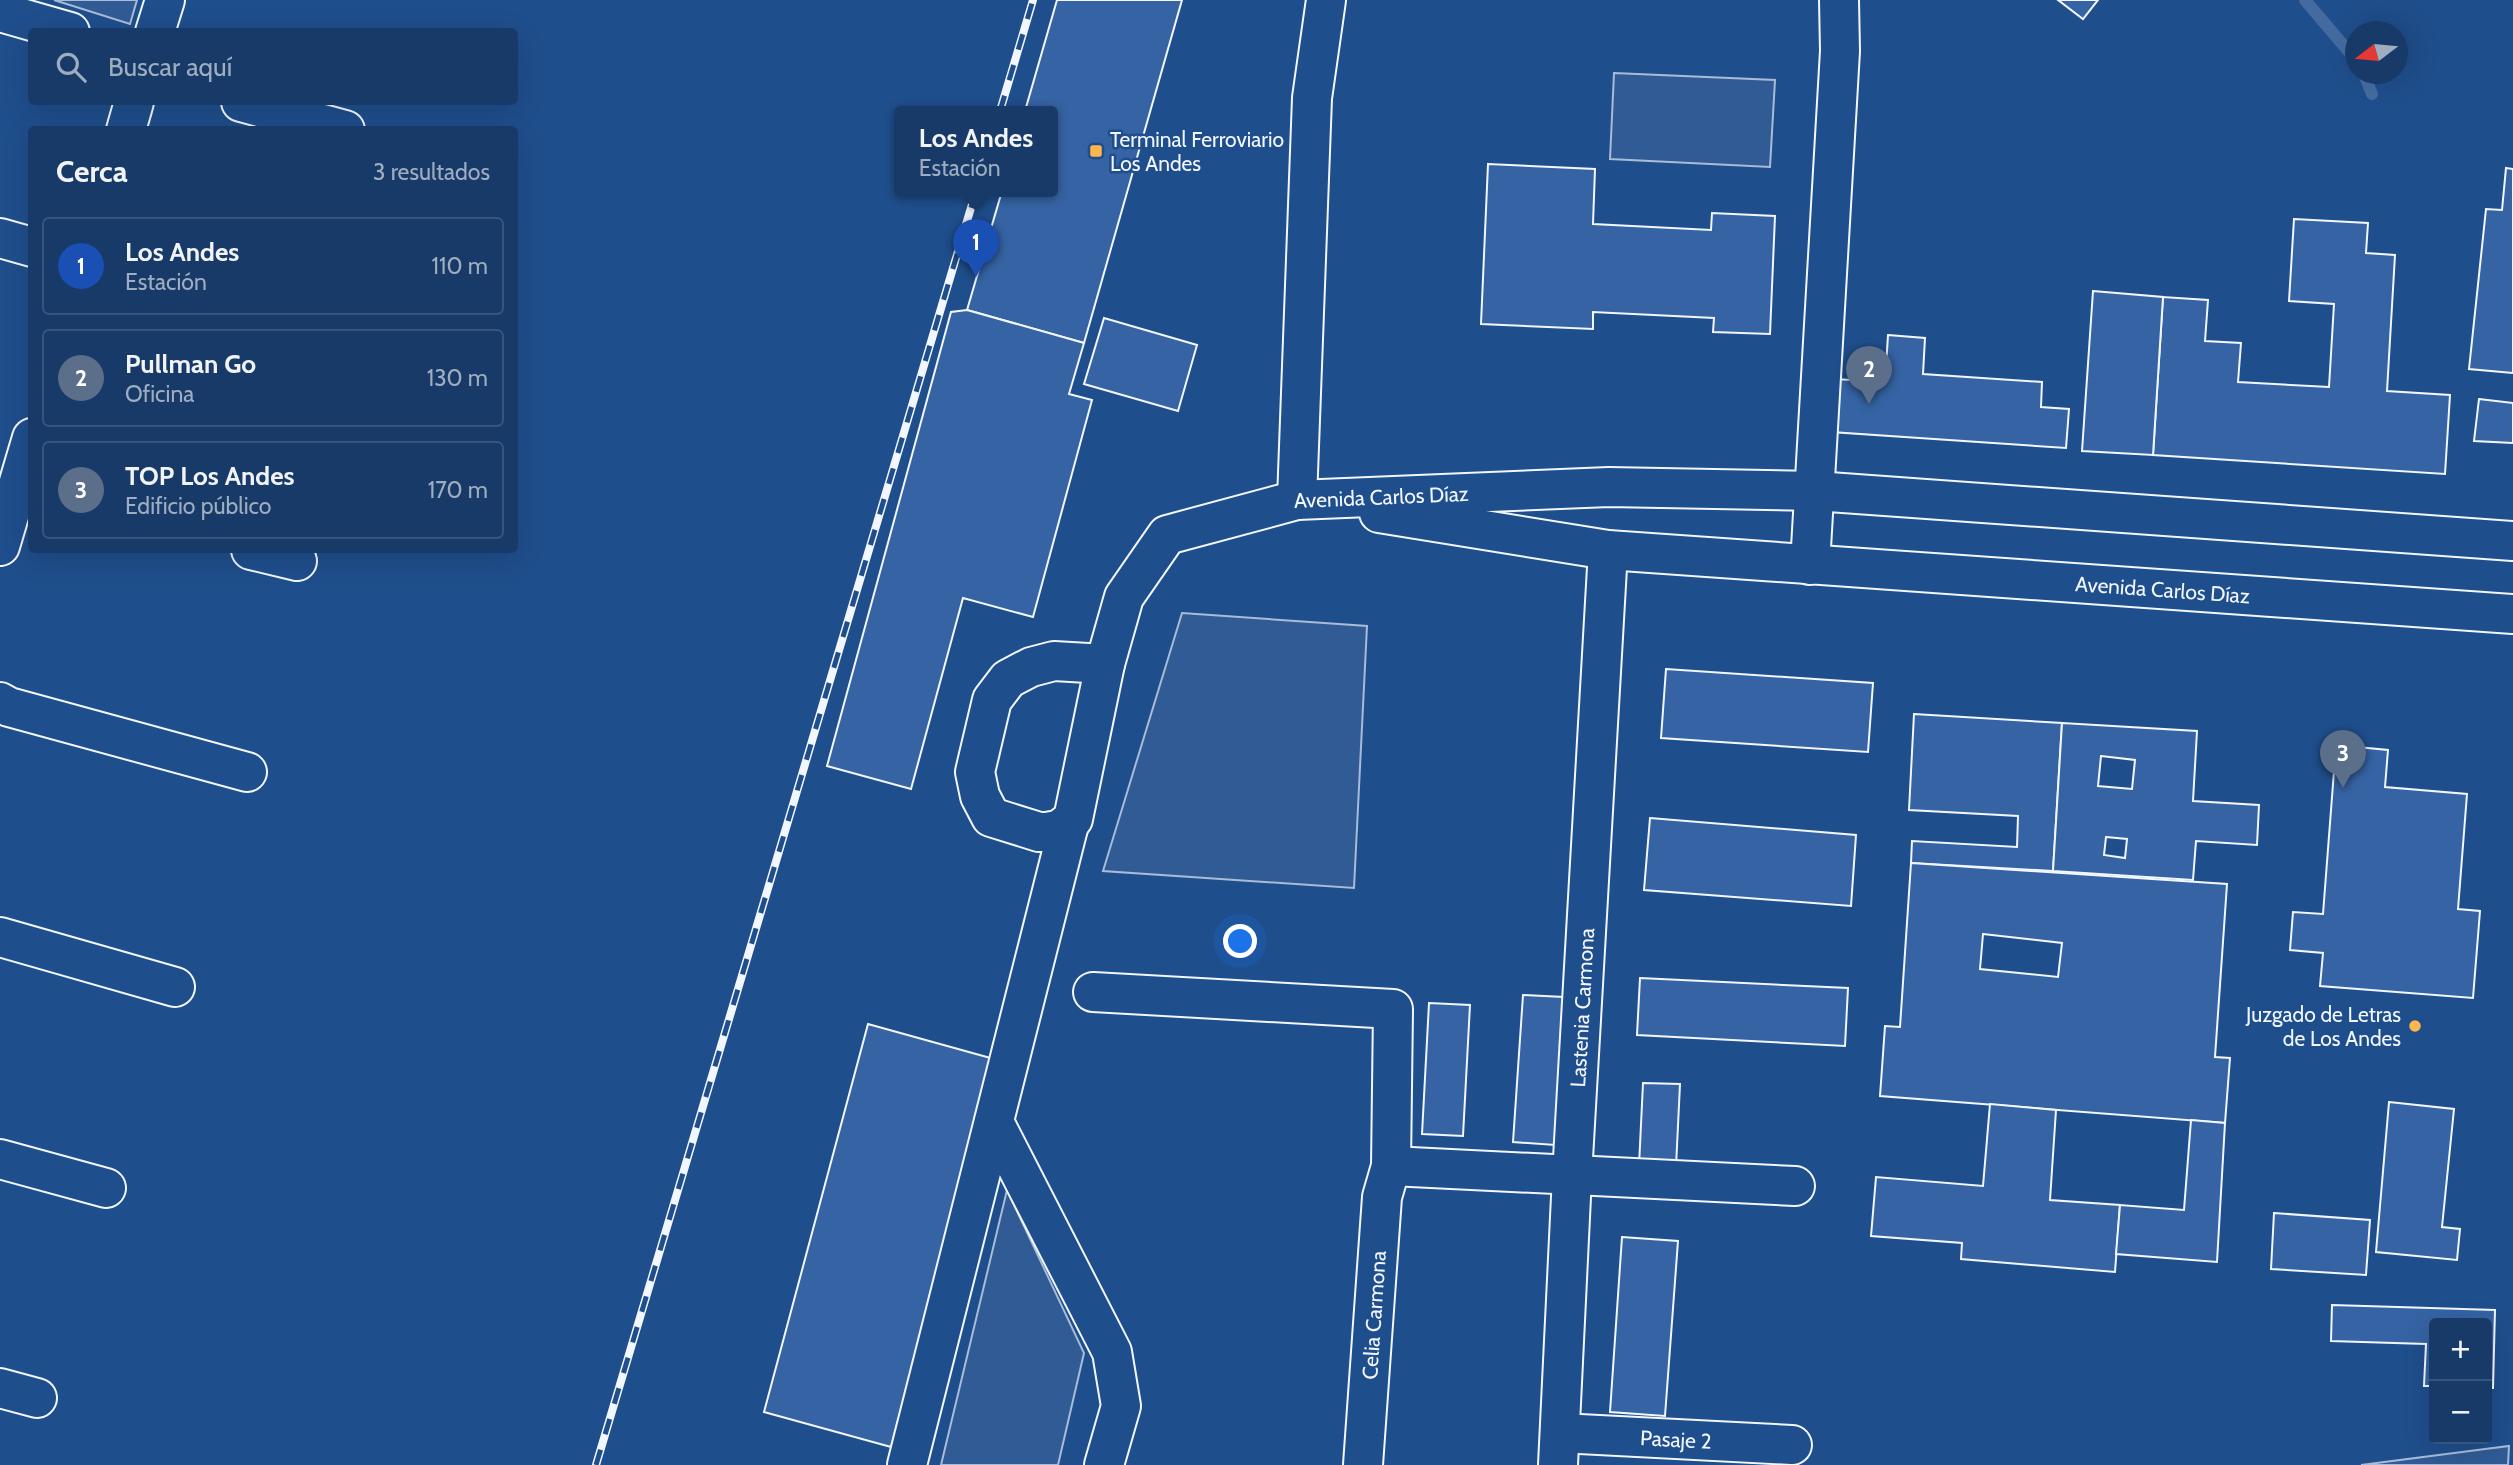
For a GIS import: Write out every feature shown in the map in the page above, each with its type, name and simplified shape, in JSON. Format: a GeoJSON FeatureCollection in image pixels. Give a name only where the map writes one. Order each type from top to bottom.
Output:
{"type":"FeatureCollection","features":[{"type":"Feature","properties":{"kind":"street"},"geometry":{"type":"LineString","coordinates":[[156,28],[165,0]]}},
{"type":"Feature","properties":{"kind":"street"},"geometry":{"type":"LineString","coordinates":[[907,1465],[1068,828],[1065,826],[1073,819],[1105,664],[1124,597],[1167,535],[1297,500],[1312,98],[1326,0]]}},
{"type":"Feature","properties":{"kind":"street"},"geometry":{"type":"LineString","coordinates":[[1810,565],[1840,51],[1839,0]]}},
{"type":"Feature","properties":{"kind":"street"},"geometry":{"type":"LineString","coordinates":[[0,12],[56,28]]}},
{"type":"Feature","properties":{"kind":"street"},"geometry":{"type":"LineString","coordinates":[[127,126],[133,105]]}},
{"type":"Feature","properties":{"kind":"street"},"geometry":{"type":"LineString","coordinates":[[252,105],[330,126]]}},
{"type":"Feature","properties":{"kind":"street"},"geometry":{"type":"LineString","coordinates":[[0,238],[28,246]]}},
{"type":"Feature","properties":{"kind":"street"},"geometry":{"type":"LineString","coordinates":[[0,546],[17,475],[28,448]]}},
{"type":"Feature","properties":{"kind":"street","name":"Avenida Carlos Díaz"},"geometry":{"type":"LineString","coordinates":[[1297,500],[1608,486],[1815,491],[2513,541]]}},
{"type":"Feature","properties":{"kind":"street","name":"Avenida Carlos Díaz"},"geometry":{"type":"LineString","coordinates":[[1297,500],[1608,550],[2513,614]]}},
{"type":"Feature","properties":{"kind":"street","name":"Lastenia Carmona"},"geometry":{"type":"LineString","coordinates":[[1559,1449],[1608,550]]}},
{"type":"Feature","properties":{"kind":"street"},"geometry":{"type":"LineString","coordinates":[[264,553],[297,561]]}},
{"type":"Feature","properties":{"kind":"street"},"geometry":{"type":"LineString","coordinates":[[1068,828],[1039,832],[991,817],[980,796],[975,772],[992,700],[1008,679],[1031,667],[1054,661],[1105,664]]}},
{"type":"Feature","properties":{"kind":"street"},"geometry":{"type":"LineString","coordinates":[[0,702],[9,707],[247,772]]}},
{"type":"Feature","properties":{"kind":"street"},"geometry":{"type":"LineString","coordinates":[[0,937],[175,987]]}},
{"type":"Feature","properties":{"kind":"street","name":"Celia Carmona"},"geometry":{"type":"LineString","coordinates":[[1093,992],[1393,1009],[1391,1166],[1382,1197],[1363,1465]]}},
{"type":"Feature","properties":{"kind":"street"},"geometry":{"type":"LineString","coordinates":[[994,1122],[1112,1352],[1121,1406],[1104,1465]]}},
{"type":"Feature","properties":{"kind":"street"},"geometry":{"type":"LineString","coordinates":[[0,1158],[106,1188]]}},
{"type":"Feature","properties":{"kind":"street"},"geometry":{"type":"LineString","coordinates":[[1391,1166],[1795,1186]]}},
{"type":"Feature","properties":{"kind":"street"},"geometry":{"type":"LineString","coordinates":[[0,1388],[37,1398]]}},
{"type":"Feature","properties":{"kind":"street","name":"Pasaje 2"},"geometry":{"type":"LineString","coordinates":[[1559,1449],[1792,1445]]}},
{"type":"Feature","properties":{"kind":"shaded area"},"geometry":{"type":"Polygon","coordinates":[[[54,0],[137,0],[130,24],[54,0]]]}},
{"type":"Feature","properties":{"kind":"shaded area"},"geometry":{"type":"Polygon","coordinates":[[[1614,73],[1775,80],[1770,167],[1610,159],[1614,73]]]}},
{"type":"Feature","properties":{"kind":"shaded area"},"geometry":{"type":"Polygon","coordinates":[[[1182,613],[1367,626],[1354,888],[1103,871],[1182,613]]]}},
{"type":"Feature","properties":{"kind":"shaded area"},"geometry":{"type":"Polygon","coordinates":[[[1007,1190],[1084,1353],[1058,1465],[941,1465],[1007,1190]]]}},
{"type":"Feature","properties":{"kind":"shaded area"},"geometry":{"type":"Polygon","coordinates":[[[2509,1446],[2508,1465],[2361,1465],[2509,1446]]]}},
{"type":"Feature","properties":{"kind":"building","name":"Terminal Ferroviario Los Andes"},"geometry":{"type":"Polygon","coordinates":[[[1057,0],[1182,0],[1084,343],[967,310],[1000,197],[1058,197],[1058,106],[1026,106],[1057,0]]]}},
{"type":"Feature","properties":{"kind":"building"},"geometry":{"type":"Polygon","coordinates":[[[2058,0],[2098,0],[2083,19],[2058,0]]]}},
{"type":"Feature","properties":{"kind":"building"},"geometry":{"type":"Polygon","coordinates":[[[1488,164],[1595,169],[1593,224],[1711,230],[1712,213],[1775,216],[1770,334],[1713,332],[1714,318],[1593,312],[1593,329],[1481,324],[1488,164]]]}},
{"type":"Feature","properties":{"kind":"building"},"geometry":{"type":"Polygon","coordinates":[[[2506,168],[2513,169],[2513,373],[2469,369],[2486,209],[2502,210],[2506,168]]]}},
{"type":"Feature","properties":{"kind":"building"},"geometry":{"type":"Polygon","coordinates":[[[2294,219],[2368,223],[2366,253],[2395,255],[2387,391],[2450,395],[2445,474],[2153,455],[2163,297],[2208,300],[2205,341],[2241,343],[2238,382],[2329,387],[2334,304],[2289,301],[2294,219]]]}},
{"type":"Feature","properties":{"kind":"building"},"geometry":{"type":"Polygon","coordinates":[[[2093,291],[2163,297],[2153,455],[2082,451],[2093,291]]]}},
{"type":"Feature","properties":{"kind":"building"},"geometry":{"type":"Polygon","coordinates":[[[967,310],[1084,343],[1069,394],[1092,400],[1033,617],[963,598],[911,789],[827,766],[951,312],[967,310]]]}},
{"type":"Feature","properties":{"kind":"building"},"geometry":{"type":"Polygon","coordinates":[[[1104,318],[1197,345],[1178,411],[1084,384],[1104,318]]]}},
{"type":"Feature","properties":{"kind":"building"},"geometry":{"type":"Polygon","coordinates":[[[1888,335],[1925,338],[1923,374],[2042,382],[2041,407],[2069,409],[2066,448],[1831,432],[1835,379],[1885,382],[1888,335]]]}},
{"type":"Feature","properties":{"kind":"building"},"geometry":{"type":"Polygon","coordinates":[[[2479,399],[2513,403],[2513,443],[2474,441],[2479,399]]]}},
{"type":"Feature","properties":{"kind":"building"},"geometry":{"type":"Polygon","coordinates":[[[1666,669],[1873,683],[1868,752],[1661,738],[1666,669]]]}},
{"type":"Feature","properties":{"kind":"building"},"geometry":{"type":"Polygon","coordinates":[[[1914,714],[2062,723],[2053,871],[1911,863],[1912,841],[2017,847],[2018,816],[1909,810],[1914,714]]]}},
{"type":"Feature","properties":{"kind":"building"},"geometry":{"type":"Polygon","coordinates":[[[2062,723],[2197,731],[2193,801],[2259,805],[2257,845],[2196,841],[2193,880],[2053,871],[2062,723]],[[2101,756],[2098,786],[2132,789],[2135,760],[2101,756]],[[2106,837],[2104,855],[2125,858],[2127,839],[2106,837]]]}},
{"type":"Feature","properties":{"kind":"building"},"geometry":{"type":"Polygon","coordinates":[[[2336,745],[2388,750],[2385,787],[2467,794],[2458,909],[2480,911],[2473,998],[2320,986],[2323,953],[2290,950],[2293,912],[2323,914],[2336,745]]]}},
{"type":"Feature","properties":{"kind":"building"},"geometry":{"type":"Polygon","coordinates":[[[1650,818],[1856,835],[1851,906],[1644,890],[1650,818]]]}},
{"type":"Feature","properties":{"kind":"building"},"geometry":{"type":"Polygon","coordinates":[[[1911,863],[2227,884],[2215,1057],[2230,1058],[2225,1123],[1880,1096],[1885,1026],[1900,1027],[1911,863]],[[1983,934],[1980,969],[2058,977],[2062,943],[1983,934]]]}},
{"type":"Feature","properties":{"kind":"building"},"geometry":{"type":"Polygon","coordinates":[[[1640,978],[1848,988],[1845,1046],[1637,1035],[1640,978]]]}},
{"type":"Feature","properties":{"kind":"building"},"geometry":{"type":"Polygon","coordinates":[[[1523,995],[1564,997],[1555,1145],[1513,1142],[1523,995]]]}},
{"type":"Feature","properties":{"kind":"building"},"geometry":{"type":"Polygon","coordinates":[[[1429,1003],[1470,1005],[1463,1136],[1422,1134],[1429,1003]]]}},
{"type":"Feature","properties":{"kind":"building"},"geometry":{"type":"Polygon","coordinates":[[[868,1024],[994,1059],[891,1447],[764,1412],[868,1024]]]}},
{"type":"Feature","properties":{"kind":"building"},"geometry":{"type":"Polygon","coordinates":[[[1643,1083],[1680,1084],[1676,1167],[1639,1166],[1643,1083]]]}},
{"type":"Feature","properties":{"kind":"building"},"geometry":{"type":"Polygon","coordinates":[[[2389,1102],[2454,1109],[2442,1227],[2460,1229],[2457,1260],[2376,1252],[2389,1102]]]}},
{"type":"Feature","properties":{"kind":"building"},"geometry":{"type":"Polygon","coordinates":[[[1990,1104],[2056,1110],[2050,1200],[2120,1205],[2115,1272],[1961,1259],[1962,1243],[1871,1236],[1876,1177],[1983,1186],[1990,1104]]]}},
{"type":"Feature","properties":{"kind":"building"},"geometry":{"type":"Polygon","coordinates":[[[2191,1120],[2225,1123],[2217,1262],[2116,1254],[2120,1205],[2184,1210],[2191,1120]]]}},
{"type":"Feature","properties":{"kind":"building"},"geometry":{"type":"Polygon","coordinates":[[[2274,1213],[2370,1220],[2366,1275],[2271,1269],[2274,1213]]]}},
{"type":"Feature","properties":{"kind":"building"},"geometry":{"type":"Polygon","coordinates":[[[1622,1237],[1678,1241],[1665,1416],[1610,1412],[1622,1237]]]}},
{"type":"Feature","properties":{"kind":"building"},"geometry":{"type":"Polygon","coordinates":[[[2332,1305],[2495,1310],[2493,1388],[2492,1318],[2429,1318],[2429,1386],[2424,1386],[2426,1344],[2331,1341],[2332,1305]]]}},
{"type":"Feature","properties":{"kind":"waterway"},"geometry":{"type":"LineString","coordinates":[[2305,0],[2345,47]]}},
{"type":"Feature","properties":{"kind":"waterway"},"geometry":{"type":"LineString","coordinates":[[2368,84],[2372,94]]}},
{"type":"Feature","properties":{"kind":"railway"},"geometry":{"type":"LineString","coordinates":[[1001,106],[1033,0]]}},
{"type":"Feature","properties":{"kind":"railway"},"geometry":{"type":"LineString","coordinates":[[596,1465],[974,197]]}},
{"type":"Feature","properties":{"kind":"place","name":"Terminal Ferroviario Los Andes"},"geometry":{"type":"Point","coordinates":[1096,151]}},
{"type":"Feature","properties":{"kind":"place","name":"Los Andes"},"geometry":{"type":"Point","coordinates":[976,277]}},
{"type":"Feature","properties":{"kind":"place","name":"Pullman Go"},"geometry":{"type":"Point","coordinates":[1869,404]}},
{"type":"Feature","properties":{"kind":"place","name":"TOP Los Andes"},"geometry":{"type":"Point","coordinates":[2343,788]}},
{"type":"Feature","properties":{"kind":"place","name":"Juzgado de Letras de Los Andes"},"geometry":{"type":"Point","coordinates":[2415,1026]}}]}
